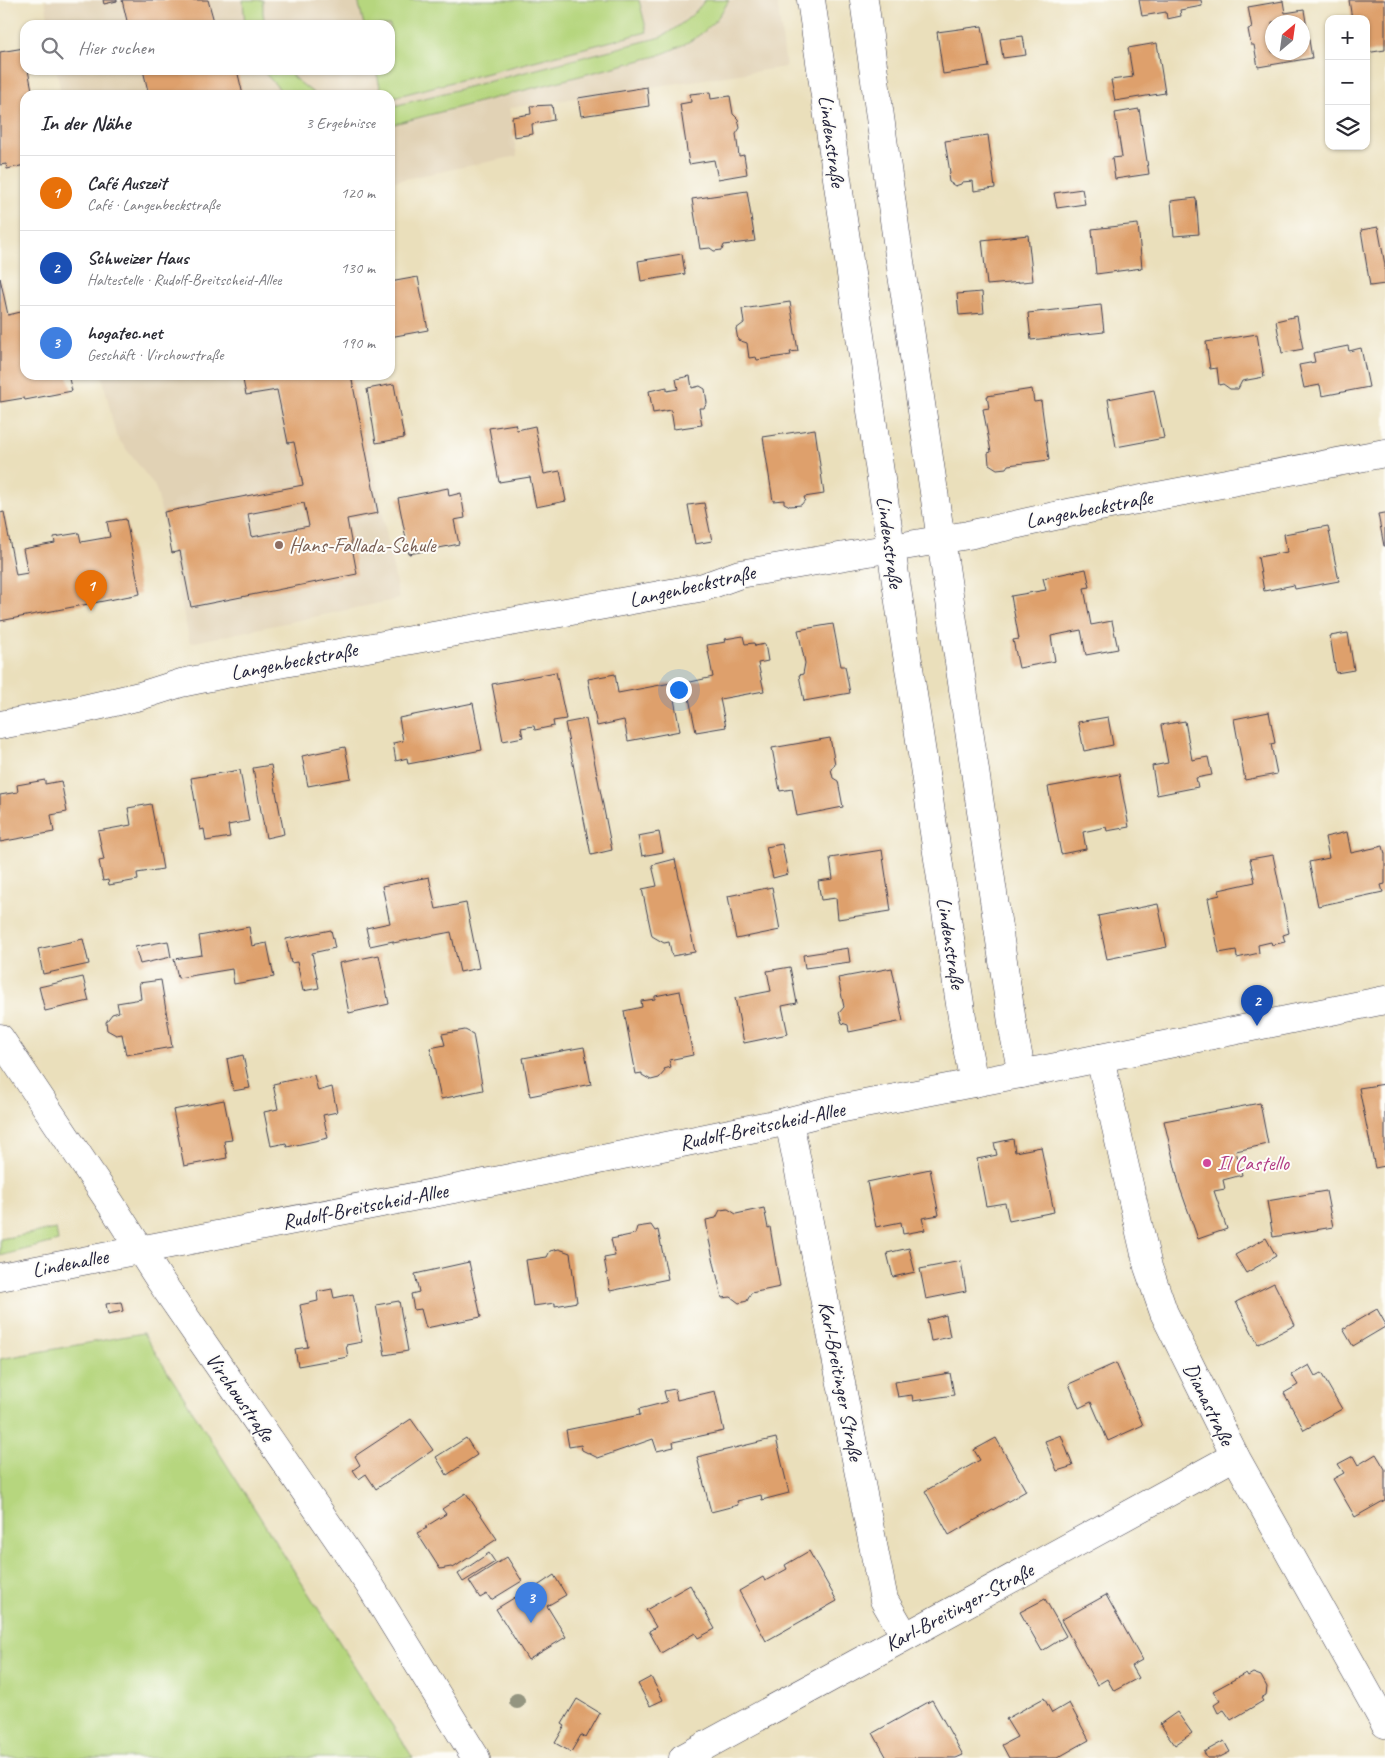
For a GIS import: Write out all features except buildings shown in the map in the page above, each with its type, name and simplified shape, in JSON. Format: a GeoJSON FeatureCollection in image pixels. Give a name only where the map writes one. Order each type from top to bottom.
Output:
{"type":"FeatureCollection","features":[{"type":"Feature","properties":{"kind":"street","name":"Lindenstraße"},"geometry":{"type":"LineString","coordinates":[[811,0],[891,548],[965,1038],[974,1083]]}},
{"type":"Feature","properties":{"kind":"street"},"geometry":{"type":"LineString","coordinates":[[864,0],[940,540],[1013,1029],[1022,1074]]}},
{"type":"Feature","properties":{"kind":"street","name":"Langenbeckstraße"},"geometry":{"type":"LineString","coordinates":[[0,725],[71,712],[140,696],[181,683],[245,670],[704,587],[740,574],[940,540],[1072,512],[1385,452]]}},
{"type":"Feature","properties":{"kind":"street","name":"Rudolf-Breitscheid-Allee"},"geometry":{"type":"LineString","coordinates":[[139,1250],[500,1180],[789,1121],[828,1111],[1022,1074],[1385,1000]]}},
{"type":"Feature","properties":{"kind":"street","name":"Virchowstraße"},"geometry":{"type":"LineString","coordinates":[[0,1038],[106,1196],[139,1250],[370,1587],[476,1758]]}},
{"type":"Feature","properties":{"kind":"street","name":"Dianastraße"},"geometry":{"type":"LineString","coordinates":[[1100,1058],[1148,1267],[1164,1313],[1234,1456],[1385,1724]]}},
{"type":"Feature","properties":{"kind":"street","name":"Karl-Breitinger Straße"},"geometry":{"type":"LineString","coordinates":[[789,1121],[884,1600],[905,1636]]}},
{"type":"Feature","properties":{"kind":"street","name":"Lindenallee"},"geometry":{"type":"LineString","coordinates":[[0,1277],[139,1250]]}},
{"type":"Feature","properties":{"kind":"street","name":"Karl-Breitinger-Straße"},"geometry":{"type":"LineString","coordinates":[[683,1758],[905,1636],[974,1601],[1234,1456]]}},
{"type":"Feature","properties":{"kind":"shaded area"},"geometry":{"type":"Polygon","coordinates":[[[45,0],[777,0],[786,67],[509,108],[517,156],[395,181],[395,90],[60,90],[58,75],[395,75],[395,20],[48,20],[45,0]]]}},
{"type":"Feature","properties":{"kind":"shaded area","name":"Hans-Fallada-Schule"},"geometry":{"type":"Polygon","coordinates":[[[103,380],[357,380],[399,599],[190,643],[157,492],[154,485],[116,436],[103,380]]]}},
{"type":"Feature","properties":{"kind":"green space"},"geometry":{"type":"Polygon","coordinates":[[[243,0],[263,0],[264,20],[245,20],[243,0]]]}},
{"type":"Feature","properties":{"kind":"green space"},"geometry":{"type":"Polygon","coordinates":[[[358,0],[639,0],[647,32],[395,97],[395,90],[381,90],[377,75],[395,75],[395,20],[363,20],[358,0]]]}},
{"type":"Feature","properties":{"kind":"green space"},"geometry":{"type":"Polygon","coordinates":[[[705,0],[729,0],[715,21],[699,36],[657,56],[395,124],[395,106],[661,37],[696,11],[705,0]]]}},
{"type":"Feature","properties":{"kind":"green space"},"geometry":{"type":"Polygon","coordinates":[[[267,75],[292,75],[310,90],[280,90],[267,75]]]}},
{"type":"Feature","properties":{"kind":"green space"},"geometry":{"type":"Polygon","coordinates":[[[56,1229],[58,1241],[0,1256],[0,1239],[56,1229]]]}},
{"type":"Feature","properties":{"kind":"green space"},"geometry":{"type":"Polygon","coordinates":[[[143,1333],[413,1758],[0,1758],[0,1359],[143,1333]]]}},
{"type":"Feature","properties":{"kind":"place","name":"Hans-Fallada-Schule"},"geometry":{"type":"Point","coordinates":[279,545]}},
{"type":"Feature","properties":{"kind":"place","name":"Café Auszeit"},"geometry":{"type":"Point","coordinates":[91,611]}},
{"type":"Feature","properties":{"kind":"place","name":"Schweizer Haus"},"geometry":{"type":"Point","coordinates":[1257,1026]}},
{"type":"Feature","properties":{"kind":"place","name":"Il Castello"},"geometry":{"type":"Point","coordinates":[1207,1163]}},
{"type":"Feature","properties":{"kind":"place","name":"hogatec.net"},"geometry":{"type":"Point","coordinates":[531,1623]}}]}
